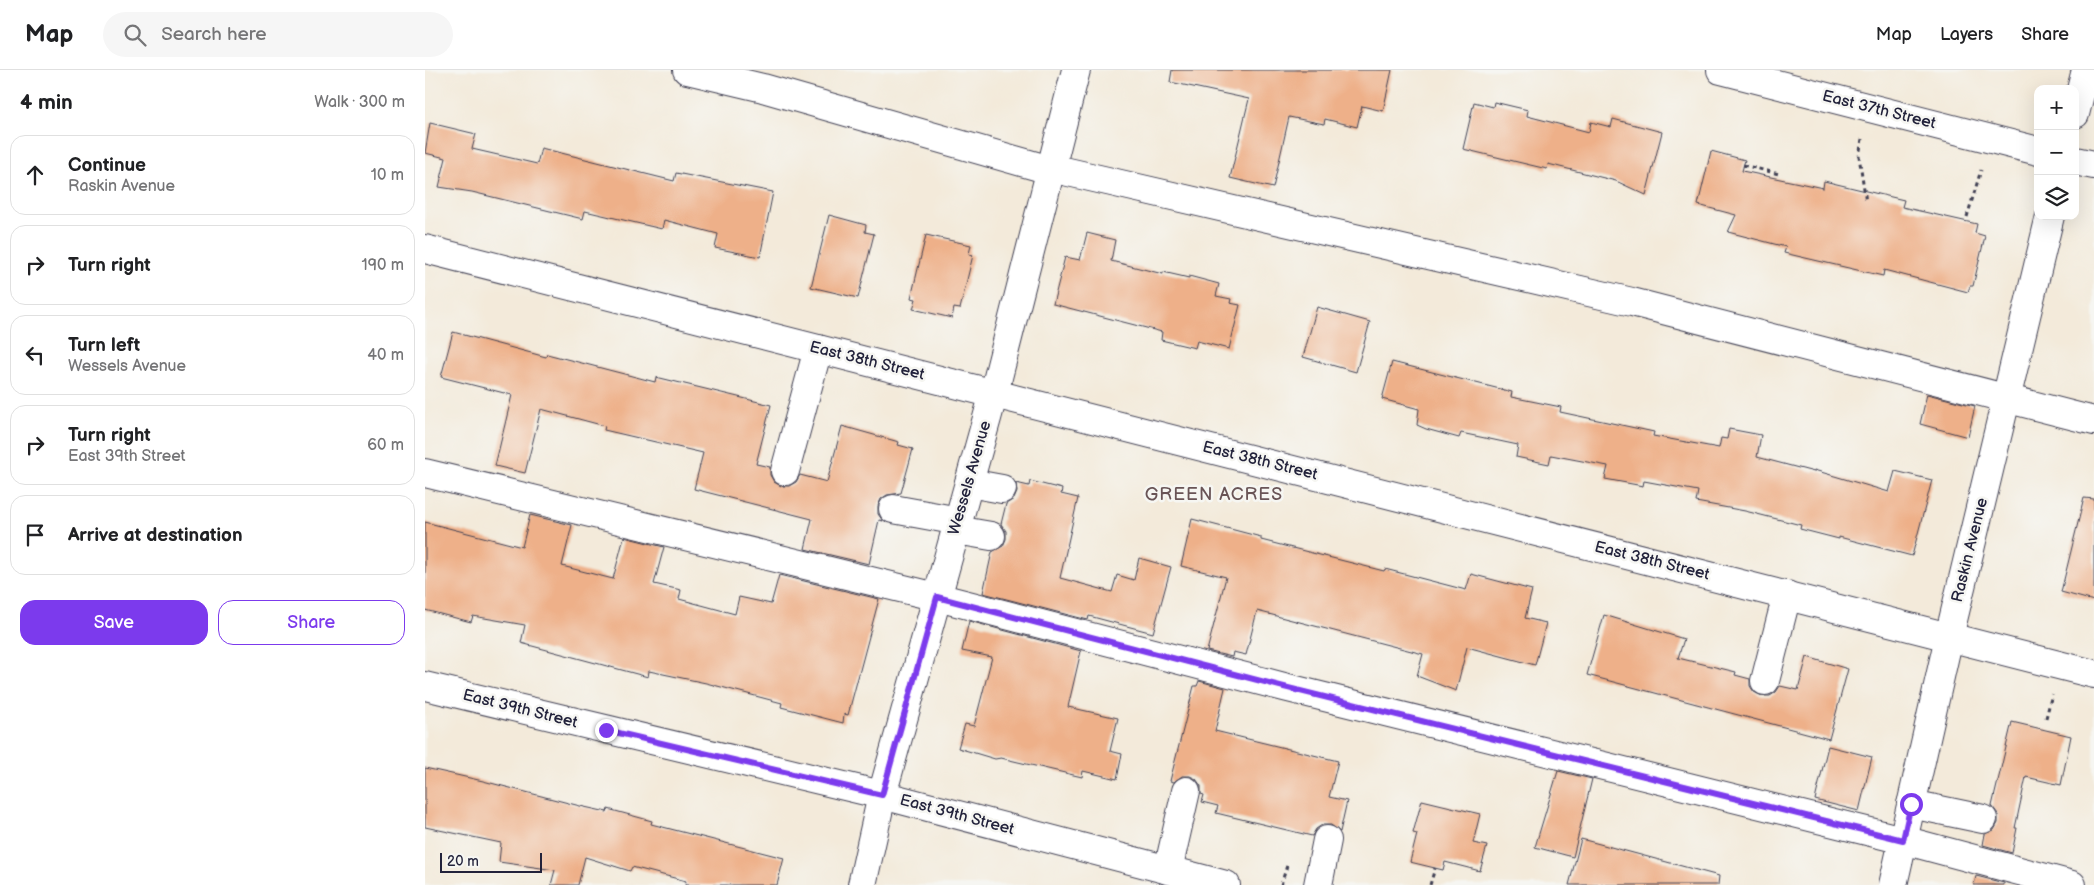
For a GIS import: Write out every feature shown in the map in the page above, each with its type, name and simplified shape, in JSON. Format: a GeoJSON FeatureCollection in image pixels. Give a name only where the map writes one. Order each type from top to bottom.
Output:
{"type":"FeatureCollection","features":[{"type":"Feature","properties":{"kind":"street"},"geometry":{"type":"LineString","coordinates":[[687,70],[763,88],[1043,168],[1051,168],[1632,302],[2094,421]]}},
{"type":"Feature","properties":{"kind":"street","name":"Wessels Avenue"},"geometry":{"type":"LineString","coordinates":[[862,885],[882,795],[994,393],[1076,70]]}},
{"type":"Feature","properties":{"kind":"street","name":"East 37th Street"},"geometry":{"type":"LineString","coordinates":[[1721,70],[2034,150]]}},
{"type":"Feature","properties":{"kind":"street"},"geometry":{"type":"LineString","coordinates":[[2079,98],[2086,70]]}},
{"type":"Feature","properties":{"kind":"street"},"geometry":{"type":"LineString","coordinates":[[2079,162],[2094,166]]}},
{"type":"Feature","properties":{"kind":"street","name":"Raskin Avenue"},"geometry":{"type":"LineString","coordinates":[[1893,885],[1949,637],[2049,220]]}},
{"type":"Feature","properties":{"kind":"street","name":"East 38th Street"},"geometry":{"type":"LineString","coordinates":[[425,249],[2094,674]]}},
{"type":"Feature","properties":{"kind":"street"},"geometry":{"type":"LineString","coordinates":[[785,471],[818,349]]}},
{"type":"Feature","properties":{"kind":"street"},"geometry":{"type":"LineString","coordinates":[[425,473],[937,597],[1284,687],[1903,840],[2072,885]]}},
{"type":"Feature","properties":{"kind":"street"},"geometry":{"type":"LineString","coordinates":[[969,483],[1002,489]]}},
{"type":"Feature","properties":{"kind":"street"},"geometry":{"type":"LineString","coordinates":[[893,509],[957,525],[991,536]]}},
{"type":"Feature","properties":{"kind":"street"},"geometry":{"type":"LineString","coordinates":[[1765,681],[1787,596]]}},
{"type":"Feature","properties":{"kind":"street","name":"East 39th Street"},"geometry":{"type":"LineString","coordinates":[[425,686],[882,795],[1226,885]]}},
{"type":"Feature","properties":{"kind":"street"},"geometry":{"type":"LineString","coordinates":[[1168,870],[1186,791]]}},
{"type":"Feature","properties":{"kind":"street"},"geometry":{"type":"LineString","coordinates":[[1911,804],[1983,819]]}},
{"type":"Feature","properties":{"kind":"street"},"geometry":{"type":"LineString","coordinates":[[1317,885],[1327,840]]}},
{"type":"Feature","properties":{"kind":"path"},"geometry":{"type":"LineString","coordinates":[[1867,107],[1859,156],[1867,202]]}},
{"type":"Feature","properties":{"kind":"path"},"geometry":{"type":"LineString","coordinates":[[1967,217],[1990,139]]}},
{"type":"Feature","properties":{"kind":"path"},"geometry":{"type":"LineString","coordinates":[[1743,165],[1779,174]]}},
{"type":"Feature","properties":{"kind":"path"},"geometry":{"type":"LineString","coordinates":[[1430,885],[1435,868]]}},
{"type":"Feature","properties":{"kind":"building"},"geometry":{"type":"Polygon","coordinates":[[[1172,70],[1392,70],[1383,111],[1362,106],[1357,127],[1325,119],[1324,124],[1289,117],[1273,188],[1230,178],[1249,99],[1170,82],[1172,70]]]}},
{"type":"Feature","properties":{"kind":"building"},"geometry":{"type":"Polygon","coordinates":[[[1474,102],[1493,107],[1494,102],[1528,110],[1527,116],[1589,132],[1591,122],[1611,127],[1613,119],[1662,132],[1646,195],[1616,181],[1548,164],[1547,169],[1463,149],[1474,102]]]}},
{"type":"Feature","properties":{"kind":"building"},"geometry":{"type":"Polygon","coordinates":[[[430,123],[476,134],[472,149],[537,164],[541,148],[674,181],[676,173],[773,192],[760,257],[715,248],[718,234],[664,220],[662,229],[585,211],[583,219],[472,192],[439,187],[446,158],[425,153],[430,123]]]}},
{"type":"Feature","properties":{"kind":"building"},"geometry":{"type":"Polygon","coordinates":[[[1711,151],[1745,160],[1742,171],[1823,188],[1824,181],[1904,200],[1902,207],[1977,224],[1975,233],[1985,236],[1973,286],[1970,286],[1968,292],[1884,270],[1883,276],[1784,253],[1786,247],[1728,232],[1736,215],[1698,205],[1711,151]]]}},
{"type":"Feature","properties":{"kind":"building"},"geometry":{"type":"Polygon","coordinates":[[[829,215],[866,225],[865,232],[874,234],[858,298],[811,287],[829,215]]]}},
{"type":"Feature","properties":{"kind":"building"},"geometry":{"type":"Polygon","coordinates":[[[1087,233],[1115,240],[1111,261],[1163,274],[1163,272],[1189,278],[1189,276],[1219,284],[1216,296],[1231,299],[1230,303],[1240,305],[1229,349],[1197,341],[1195,348],[1161,340],[1162,332],[1053,304],[1065,257],[1080,260],[1087,233]]]}},
{"type":"Feature","properties":{"kind":"building"},"geometry":{"type":"Polygon","coordinates":[[[926,235],[971,245],[969,254],[973,255],[960,309],[954,308],[952,318],[913,309],[916,299],[911,298],[926,235]]]}},
{"type":"Feature","properties":{"kind":"building"},"geometry":{"type":"Polygon","coordinates":[[[1317,307],[1370,322],[1356,372],[1303,357],[1317,307]]]}},
{"type":"Feature","properties":{"kind":"building"},"geometry":{"type":"Polygon","coordinates":[[[453,332],[546,357],[547,354],[655,382],[656,377],[771,405],[756,464],[770,467],[770,475],[774,482],[781,486],[789,486],[796,482],[800,475],[827,482],[842,426],[899,442],[898,445],[913,449],[901,493],[887,495],[881,499],[878,506],[878,514],[883,521],[879,520],[869,564],[805,549],[812,519],[694,489],[703,453],[604,430],[605,426],[541,409],[525,473],[495,466],[512,395],[441,377],[453,332]]]}},
{"type":"Feature","properties":{"kind":"building"},"geometry":{"type":"Polygon","coordinates":[[[1392,362],[1512,392],[1511,397],[1561,407],[1560,412],[1654,432],[1653,436],[1719,448],[1721,438],[1727,439],[1729,429],[1761,435],[1757,457],[1814,472],[1814,470],[1889,492],[1895,471],[1932,480],[1912,556],[1800,529],[1801,525],[1745,511],[1696,502],[1698,491],[1644,481],[1643,486],[1605,479],[1608,466],[1551,455],[1549,464],[1516,457],[1518,445],[1461,433],[1459,438],[1426,429],[1417,425],[1419,409],[1382,399],[1392,362]]]}},
{"type":"Feature","properties":{"kind":"building"},"geometry":{"type":"Polygon","coordinates":[[[1927,394],[1975,406],[1968,437],[1920,424],[1927,394]]]}},
{"type":"Feature","properties":{"kind":"building"},"geometry":{"type":"Polygon","coordinates":[[[1030,481],[1062,489],[1061,494],[1078,498],[1060,578],[1112,592],[1117,575],[1134,580],[1139,558],[1171,567],[1153,633],[1089,616],[1088,620],[983,593],[992,552],[1003,546],[1006,539],[1006,531],[1001,524],[1006,504],[1014,499],[1017,492],[1016,483],[1029,486],[1030,481]]]}},
{"type":"Feature","properties":{"kind":"building"},"geometry":{"type":"Polygon","coordinates":[[[2084,498],[2094,499],[2094,601],[2061,592],[2084,498]]]}},
{"type":"Feature","properties":{"kind":"building"},"geometry":{"type":"Polygon","coordinates":[[[530,515],[572,525],[562,566],[613,579],[624,537],[664,547],[654,584],[681,590],[679,599],[735,614],[739,597],[771,604],[779,575],[879,599],[848,715],[844,714],[843,723],[781,707],[782,703],[706,683],[649,671],[648,677],[521,643],[525,625],[473,616],[471,622],[425,610],[425,522],[522,547],[530,515]]]}},
{"type":"Feature","properties":{"kind":"building"},"geometry":{"type":"Polygon","coordinates":[[[1192,519],[1261,537],[1261,540],[1466,590],[1471,574],[1532,590],[1525,618],[1546,623],[1535,665],[1467,647],[1456,691],[1417,676],[1423,654],[1257,611],[1246,655],[1233,652],[1232,657],[1207,651],[1226,577],[1181,566],[1192,519]]]}},
{"type":"Feature","properties":{"kind":"building"},"geometry":{"type":"Polygon","coordinates":[[[1604,615],[1684,639],[1678,658],[1736,672],[1735,675],[1750,679],[1750,686],[1754,692],[1762,696],[1770,696],[1780,686],[1798,690],[1807,657],[1848,669],[1829,739],[1587,675],[1604,615]]]}},
{"type":"Feature","properties":{"kind":"building"},"geometry":{"type":"Polygon","coordinates":[[[969,621],[1081,651],[1068,707],[1118,718],[1110,751],[1122,754],[1117,779],[1083,771],[1082,777],[1001,758],[995,759],[958,748],[965,724],[974,726],[992,657],[962,651],[969,621]]]}},
{"type":"Feature","properties":{"kind":"building"},"geometry":{"type":"Polygon","coordinates":[[[1199,681],[1225,688],[1215,731],[1338,761],[1329,797],[1347,801],[1340,832],[1331,825],[1322,825],[1316,829],[1312,836],[1216,813],[1218,806],[1202,802],[1204,795],[1201,794],[1201,786],[1196,779],[1190,776],[1182,776],[1174,782],[1170,781],[1194,686],[1197,686],[1199,681]]]}},
{"type":"Feature","properties":{"kind":"building"},"geometry":{"type":"Polygon","coordinates":[[[2012,722],[2071,736],[2061,785],[2026,777],[2015,828],[2017,828],[2012,853],[1983,845],[1985,834],[1994,830],[1998,823],[1998,814],[1992,806],[2012,722]]]}},
{"type":"Feature","properties":{"kind":"building"},"geometry":{"type":"Polygon","coordinates":[[[1828,746],[1872,757],[1859,811],[1815,800],[1828,746]]]}},
{"type":"Feature","properties":{"kind":"building"},"geometry":{"type":"Polygon","coordinates":[[[425,768],[580,806],[607,812],[608,809],[652,821],[651,824],[784,858],[777,885],[685,885],[686,881],[632,867],[630,871],[585,857],[578,885],[551,885],[555,870],[499,862],[501,843],[425,827],[425,768]]]}},
{"type":"Feature","properties":{"kind":"building"},"geometry":{"type":"Polygon","coordinates":[[[1558,771],[1592,779],[1573,857],[1535,847],[1558,771]]]}},
{"type":"Feature","properties":{"kind":"building"},"geometry":{"type":"Polygon","coordinates":[[[1422,800],[1480,814],[1473,843],[1487,846],[1480,871],[1445,862],[1443,870],[1410,862],[1417,834],[1413,833],[1422,800]]]}},
{"type":"Feature","properties":{"kind":"building"},"geometry":{"type":"Polygon","coordinates":[[[1581,839],[1719,876],[1718,885],[1569,885],[1581,839]]]}},
{"type":"Feature","properties":{"kind":"building"},"geometry":{"type":"Polygon","coordinates":[[[1976,876],[2004,883],[2004,885],[1974,885],[1976,876]]]}},
{"type":"Feature","properties":{"kind":"district","name":"GREEN ACRES"},"geometry":{"type":"Point","coordinates":[1214,494]}},
{"type":"Feature","properties":{"kind":"route"},"geometry":{"type":"LineString","coordinates":[[606,730],[882,795],[937,597],[1284,687],[1903,840],[1911,804]]}}]}
